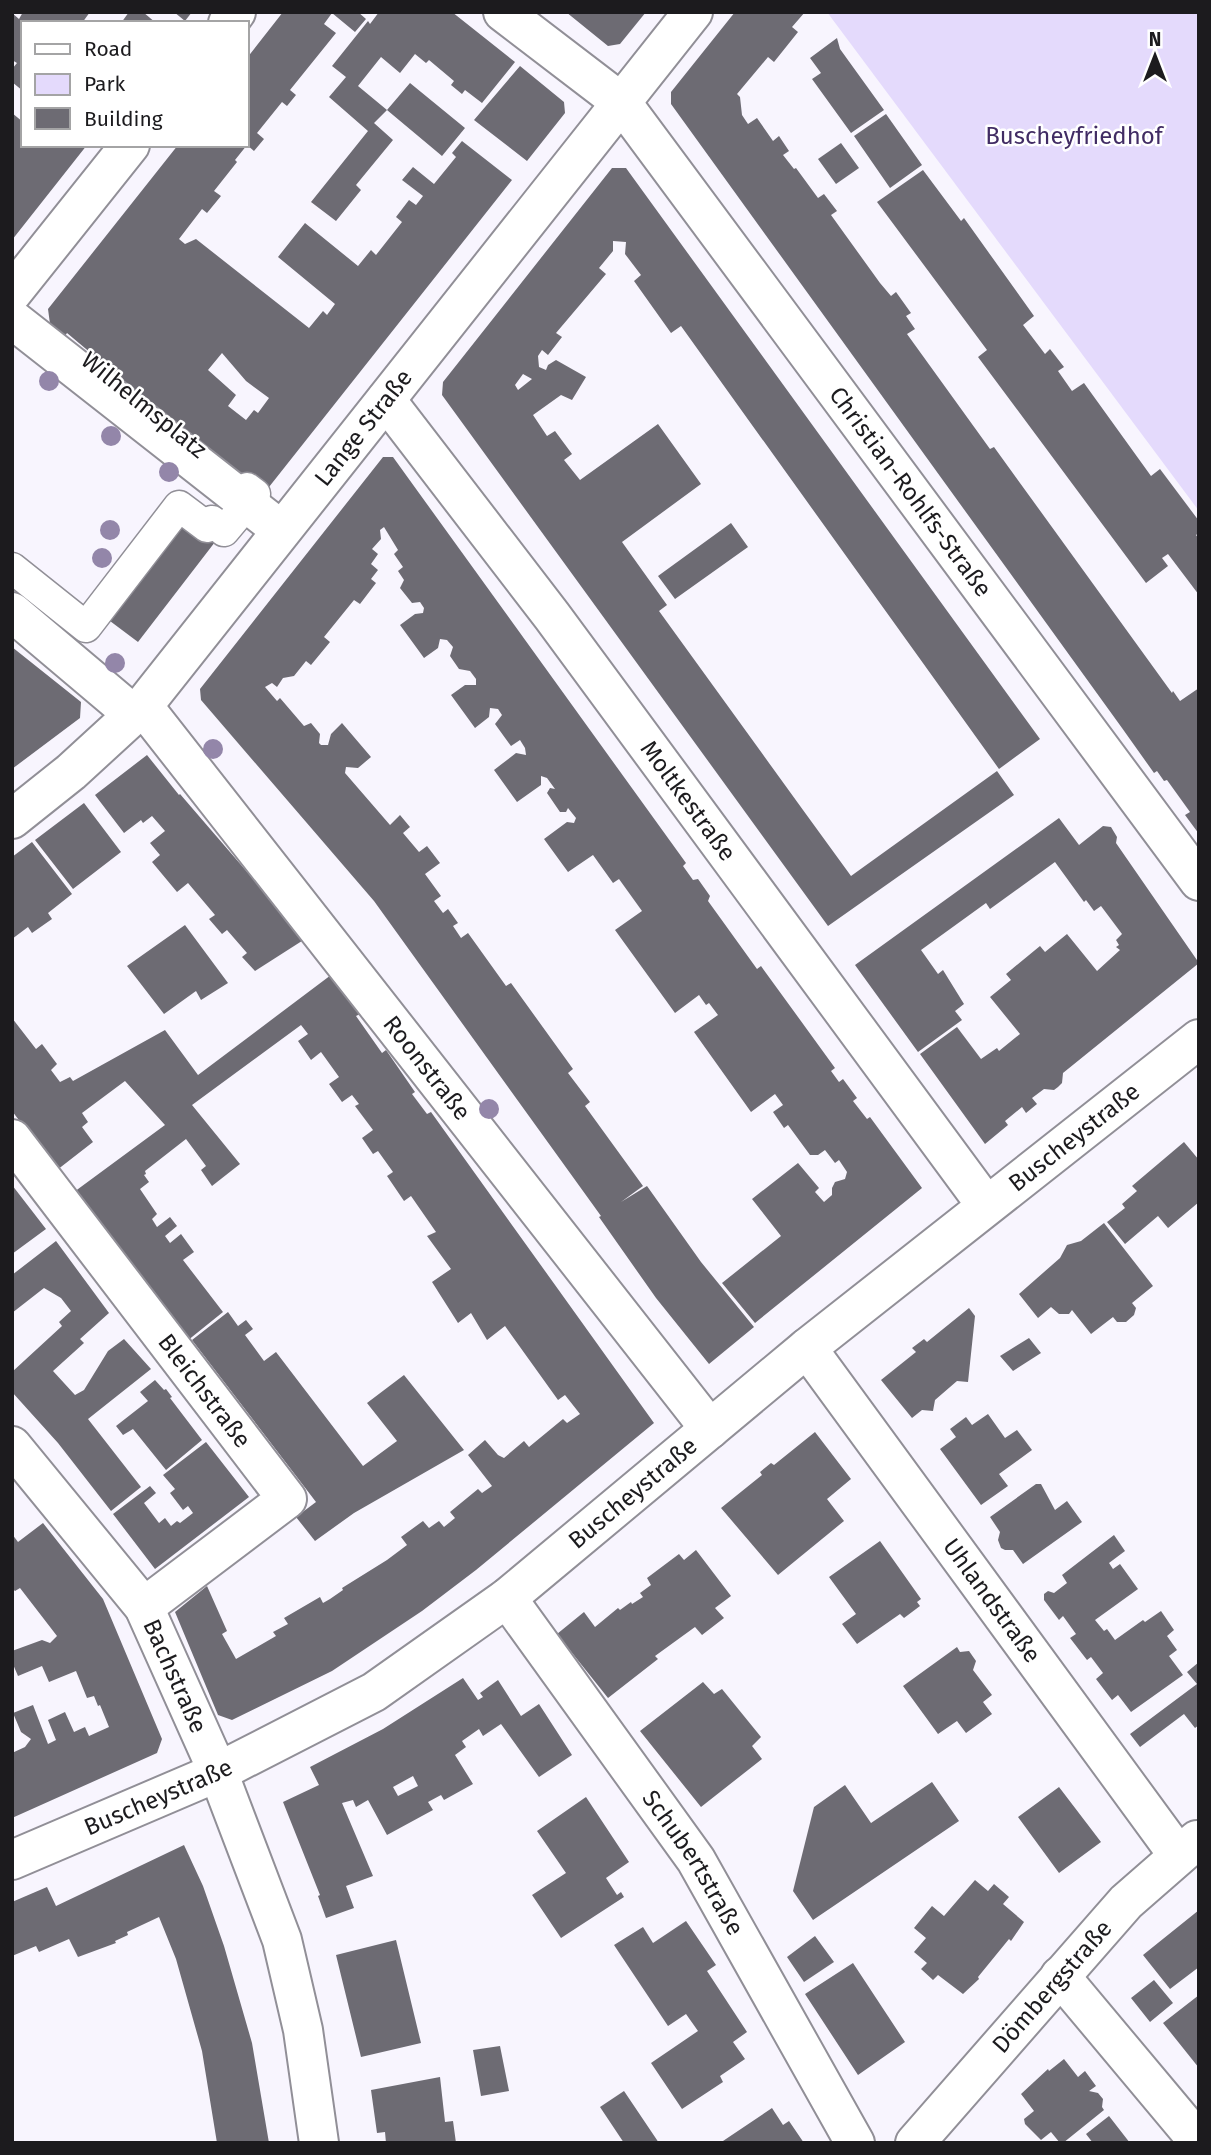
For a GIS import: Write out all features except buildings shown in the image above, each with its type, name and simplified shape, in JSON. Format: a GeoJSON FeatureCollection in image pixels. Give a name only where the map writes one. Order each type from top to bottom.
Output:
{"type":"FeatureCollection","features":[{"type":"Feature","properties":{"kind":"street","name":"Christian-Rohlfs-Straße"},"geometry":{"type":"LineString","coordinates":[[503,12],[622,103],[1199,881]]}},
{"type":"Feature","properties":{"kind":"street","name":"Lange Straße"},"geometry":{"type":"LineString","coordinates":[[12,819],[71,772],[128,705],[187,652],[693,12]]}},
{"type":"Feature","properties":{"kind":"street"},"geometry":{"type":"LineString","coordinates":[[12,293],[128,147]]}},
{"type":"Feature","properties":{"kind":"street","name":"Wilhelmsplatz"},"geometry":{"type":"LineString","coordinates":[[17,332],[281,530]]}},
{"type":"Feature","properties":{"kind":"street","name":"Moltkestraße"},"geometry":{"type":"LineString","coordinates":[[386,400],[552,616],[985,1205]]}},
{"type":"Feature","properties":{"kind":"street"},"geometry":{"type":"LineString","coordinates":[[12,568],[86,627],[179,506],[207,527],[212,521],[225,531],[247,504]]}},
{"type":"Feature","properties":{"kind":"street","name":"Roonstraße"},"geometry":{"type":"LineString","coordinates":[[12,612],[128,705],[710,1429]]}},
{"type":"Feature","properties":{"kind":"street","name":"Buscheystraße"},"geometry":{"type":"LineString","coordinates":[[12,1860],[218,1772],[374,1692],[507,1598],[807,1348],[985,1205],[1199,1039]]}},
{"type":"Feature","properties":{"kind":"street","name":"Bleichstraße"},"geometry":{"type":"LineString","coordinates":[[12,1139],[287,1499],[144,1607]]}},
{"type":"Feature","properties":{"kind":"street","name":"Uhlandstraße"},"geometry":{"type":"LineString","coordinates":[[807,1348],[1188,1847]]}},
{"type":"Feature","properties":{"kind":"street","name":"Bachstraße"},"geometry":{"type":"LineString","coordinates":[[12,1446],[144,1607],[218,1772],[282,1940],[303,2030],[319,2143]]}},
{"type":"Feature","properties":{"kind":"street","name":"Schubertstraße"},"geometry":{"type":"LineString","coordinates":[[507,1598],[696,1860],[855,2143]]}},
{"type":"Feature","properties":{"kind":"street","name":"Dömbergstraße"},"geometry":{"type":"LineString","coordinates":[[915,2143],[1126,1902],[1188,1847]]}},
{"type":"Feature","properties":{"kind":"street"},"geometry":{"type":"LineString","coordinates":[[1060,1976],[1199,2142]]}},
{"type":"Feature","properties":{"kind":"green space","name":"Buscheyfriedhof"},"geometry":{"type":"Polygon","coordinates":[[[827,12],[1199,12],[1199,511],[827,12]]]}}]}
